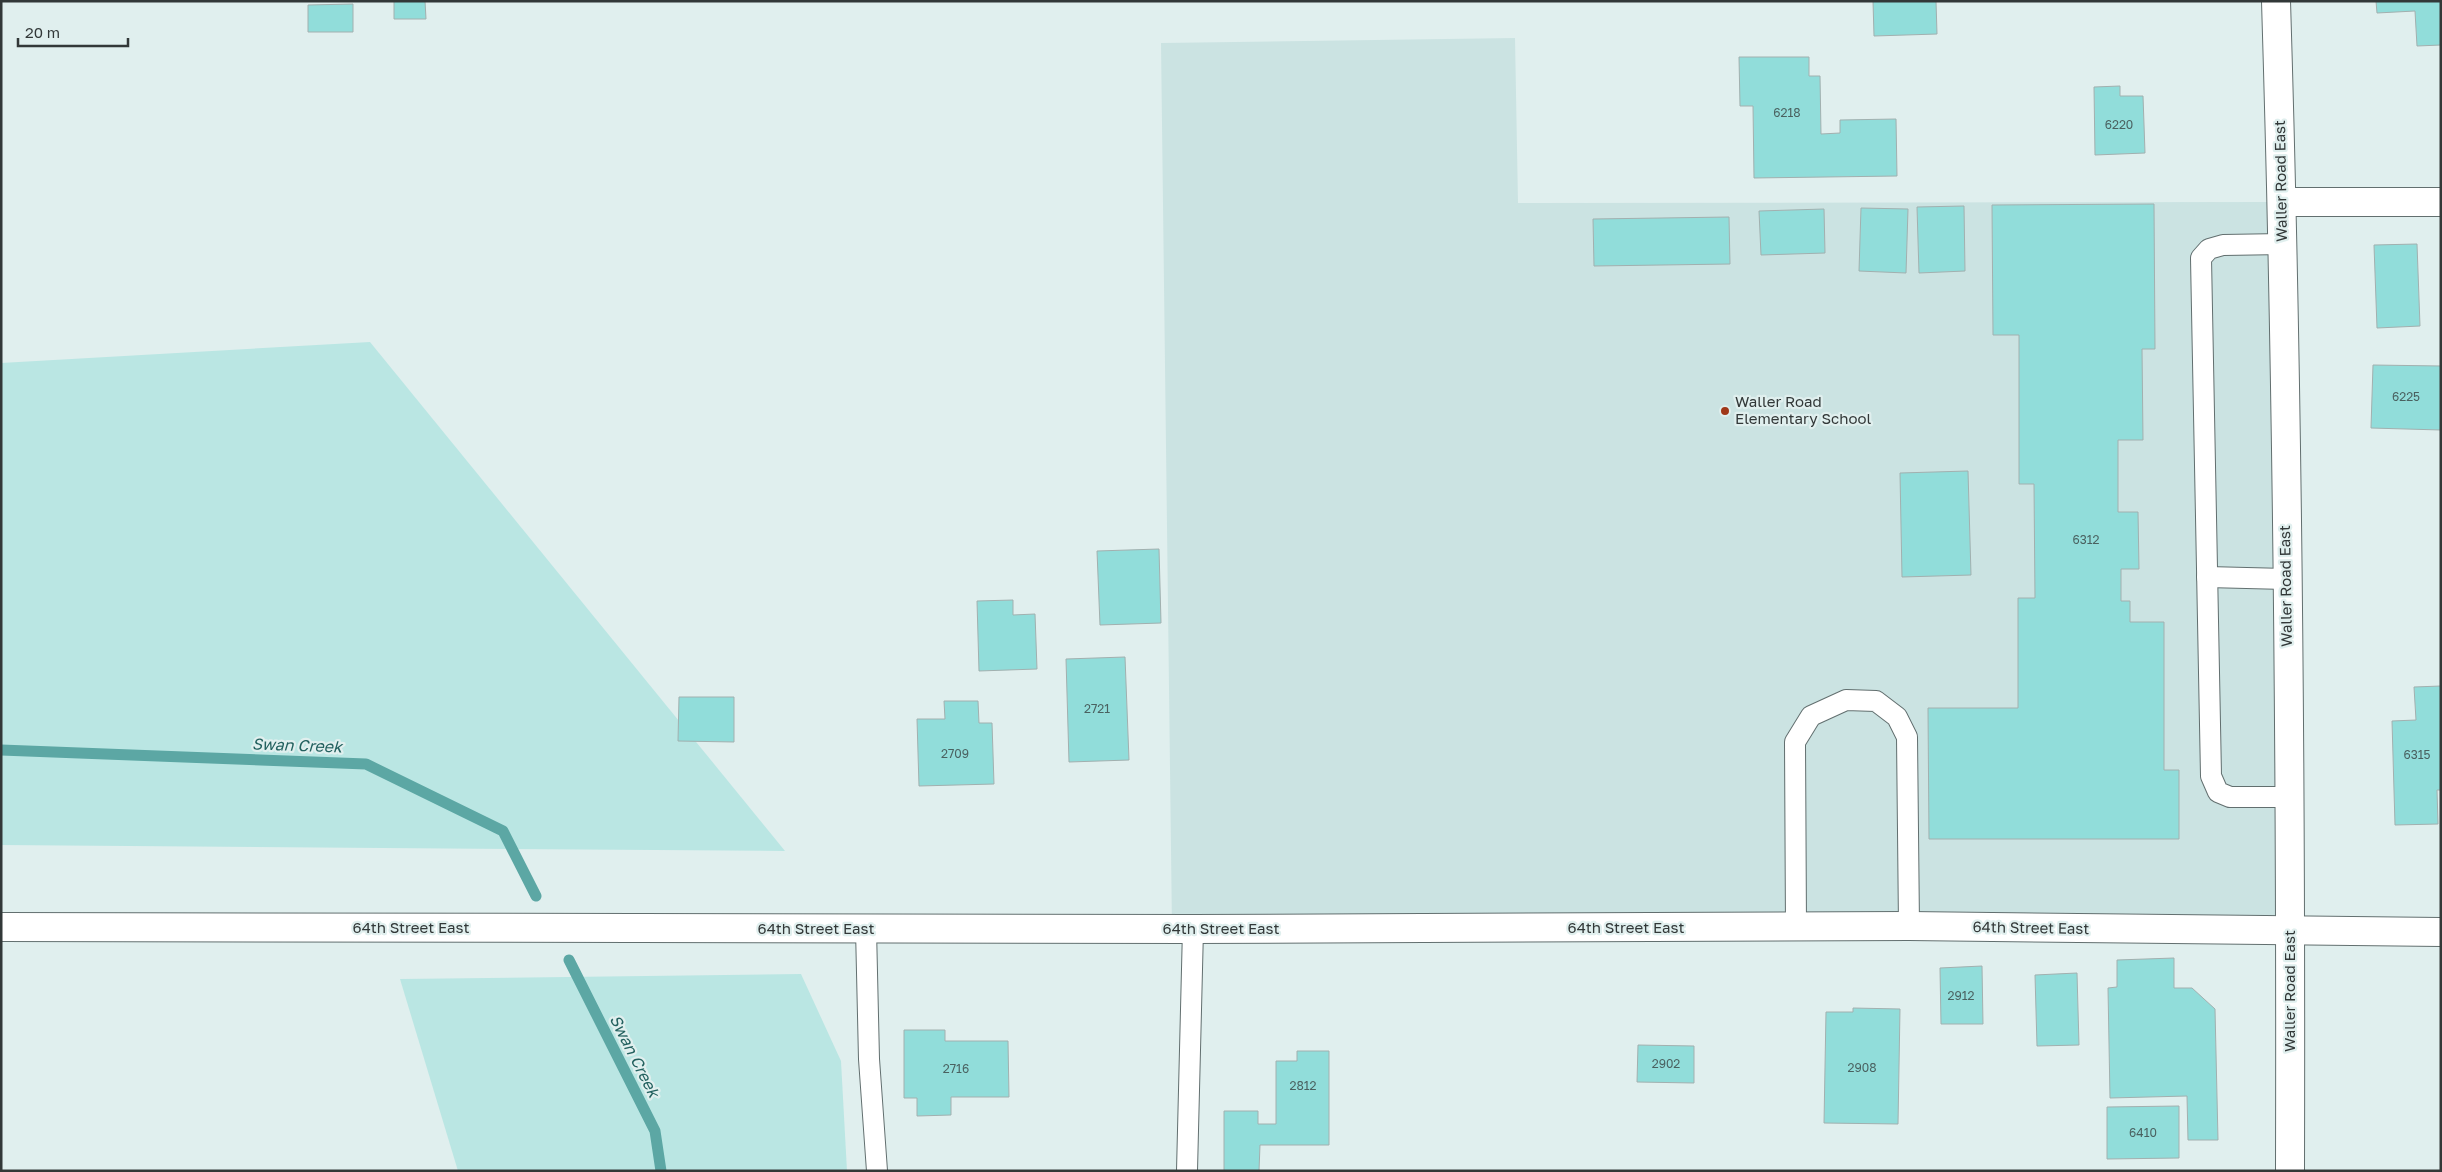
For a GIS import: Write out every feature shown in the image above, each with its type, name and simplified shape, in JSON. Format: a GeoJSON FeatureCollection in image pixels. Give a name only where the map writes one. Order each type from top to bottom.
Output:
{"type":"FeatureCollection","features":[{"type":"Feature","properties":{"kind":"street","name":"Waller Road East"},"geometry":{"type":"LineString","coordinates":[[2276,1],[2282,202],[2289,797],[2290,1171]]}},
{"type":"Feature","properties":{"kind":"street"},"geometry":{"type":"LineString","coordinates":[[2282,202],[2441,202]]}},
{"type":"Feature","properties":{"kind":"street","name":"64th Street East"},"geometry":{"type":"LineString","coordinates":[[1,927],[1193,930],[1909,926],[2290,932],[2441,932]]}},
{"type":"Feature","properties":{"kind":"lane"},"geometry":{"type":"LineString","coordinates":[[2282,244],[2224,246],[2209,249],[2201,258],[2211,776],[2218,792],[2230,797],[2289,797]]}},
{"type":"Feature","properties":{"kind":"lane"},"geometry":{"type":"LineString","coordinates":[[2207,577],[2286,579]]}},
{"type":"Feature","properties":{"kind":"lane"},"geometry":{"type":"LineString","coordinates":[[1796,927],[1794,742],[1811,716],[1846,700],[1876,701],[1897,718],[1907,737],[1909,926]]}},
{"type":"Feature","properties":{"kind":"lane"},"geometry":{"type":"LineString","coordinates":[[866,929],[869,1058],[877,1171]]}},
{"type":"Feature","properties":{"kind":"lane"},"geometry":{"type":"LineString","coordinates":[[1187,1171],[1193,930]]}},
{"type":"Feature","properties":{"kind":"shaded area","name":"Waller Road Elementary School"},"geometry":{"type":"Polygon","coordinates":[[[1515,38],[1518,203],[2282,202],[2290,932],[1172,929],[1161,43],[1515,38]]]}},
{"type":"Feature","properties":{"kind":"shaded area"},"geometry":{"type":"Polygon","coordinates":[[[370,342],[785,851],[1,845],[1,363],[370,342]]]}},
{"type":"Feature","properties":{"kind":"shaded area"},"geometry":{"type":"Polygon","coordinates":[[[801,974],[841,1061],[847,1171],[458,1171],[400,979],[801,974]]]}},
{"type":"Feature","properties":{"kind":"building"},"geometry":{"type":"Polygon","coordinates":[[[394,1],[425,1],[426,19],[394,19],[394,1]]]}},
{"type":"Feature","properties":{"kind":"building"},"geometry":{"type":"Polygon","coordinates":[[[1873,1],[1936,1],[1937,34],[1874,36],[1873,1]]]}},
{"type":"Feature","properties":{"kind":"building"},"geometry":{"type":"Polygon","coordinates":[[[2376,1],[2441,1],[2441,45],[2417,46],[2415,11],[2377,13],[2376,1]]]}},
{"type":"Feature","properties":{"kind":"building"},"geometry":{"type":"Polygon","coordinates":[[[353,4],[353,32],[308,32],[308,5],[353,4]]]}},
{"type":"Feature","properties":{"kind":"building"},"geometry":{"type":"Polygon","coordinates":[[[1739,57],[1809,57],[1809,76],[1820,76],[1821,134],[1840,133],[1840,120],[1896,119],[1897,176],[1754,178],[1753,106],[1740,106],[1739,57]]]}},
{"type":"Feature","properties":{"kind":"building"},"geometry":{"type":"Polygon","coordinates":[[[2120,86],[2120,96],[2143,96],[2145,153],[2095,155],[2094,87],[2120,86]]]}},
{"type":"Feature","properties":{"kind":"building"},"geometry":{"type":"Polygon","coordinates":[[[2154,204],[2155,349],[2142,349],[2143,440],[2118,440],[2118,512],[2138,512],[2139,569],[2121,569],[2121,601],[2130,601],[2130,622],[2164,622],[2164,770],[2179,770],[2179,839],[1929,839],[1928,708],[2018,708],[2018,598],[2035,598],[2034,484],[2019,484],[2019,335],[1993,335],[1992,205],[2154,204]]]}},
{"type":"Feature","properties":{"kind":"building"},"geometry":{"type":"Polygon","coordinates":[[[1964,206],[1965,271],[1919,273],[1917,207],[1964,206]]]}},
{"type":"Feature","properties":{"kind":"building"},"geometry":{"type":"Polygon","coordinates":[[[1861,208],[1908,209],[1906,273],[1859,271],[1861,208]]]}},
{"type":"Feature","properties":{"kind":"building"},"geometry":{"type":"Polygon","coordinates":[[[1824,209],[1825,253],[1761,255],[1759,211],[1824,209]]]}},
{"type":"Feature","properties":{"kind":"building"},"geometry":{"type":"Polygon","coordinates":[[[1729,217],[1730,264],[1594,266],[1593,219],[1729,217]]]}},
{"type":"Feature","properties":{"kind":"building"},"geometry":{"type":"Polygon","coordinates":[[[2417,244],[2420,326],[2377,328],[2374,245],[2417,244]]]}},
{"type":"Feature","properties":{"kind":"building"},"geometry":{"type":"Polygon","coordinates":[[[2373,365],[2441,366],[2441,430],[2371,428],[2373,365]]]}},
{"type":"Feature","properties":{"kind":"building"},"geometry":{"type":"Polygon","coordinates":[[[1968,471],[1971,575],[1902,577],[1900,473],[1968,471]]]}},
{"type":"Feature","properties":{"kind":"building"},"geometry":{"type":"Polygon","coordinates":[[[1159,549],[1161,623],[1100,625],[1097,551],[1159,549]]]}},
{"type":"Feature","properties":{"kind":"building"},"geometry":{"type":"Polygon","coordinates":[[[1013,600],[1013,615],[1035,614],[1037,669],[979,671],[977,601],[1013,600]]]}},
{"type":"Feature","properties":{"kind":"building"},"geometry":{"type":"Polygon","coordinates":[[[1125,657],[1129,760],[1069,762],[1066,659],[1125,657]]]}},
{"type":"Feature","properties":{"kind":"building"},"geometry":{"type":"Polygon","coordinates":[[[2441,686],[2441,790],[2437,790],[2438,824],[2395,825],[2392,721],[2416,720],[2414,687],[2441,686]]]}},
{"type":"Feature","properties":{"kind":"building"},"geometry":{"type":"Polygon","coordinates":[[[679,697],[734,697],[734,742],[678,741],[679,697]]]}},
{"type":"Feature","properties":{"kind":"building"},"geometry":{"type":"Polygon","coordinates":[[[944,701],[978,701],[979,723],[992,723],[994,784],[919,786],[917,719],[945,719],[944,701]]]}},
{"type":"Feature","properties":{"kind":"building"},"geometry":{"type":"Polygon","coordinates":[[[2174,958],[2174,988],[2192,988],[2215,1009],[2218,1140],[2188,1140],[2187,1096],[2110,1098],[2108,988],[2117,987],[2117,960],[2174,958]]]}},
{"type":"Feature","properties":{"kind":"building"},"geometry":{"type":"Polygon","coordinates":[[[1982,966],[1983,1024],[1941,1024],[1940,968],[1982,966]]]}},
{"type":"Feature","properties":{"kind":"building"},"geometry":{"type":"Polygon","coordinates":[[[2077,973],[2079,1045],[2037,1046],[2035,975],[2077,973]]]}},
{"type":"Feature","properties":{"kind":"building"},"geometry":{"type":"Polygon","coordinates":[[[1853,1008],[1900,1009],[1898,1124],[1824,1123],[1826,1012],[1853,1012],[1853,1008]]]}},
{"type":"Feature","properties":{"kind":"building"},"geometry":{"type":"Polygon","coordinates":[[[904,1030],[945,1030],[945,1041],[1008,1041],[1009,1097],[951,1097],[951,1115],[917,1116],[917,1098],[904,1098],[904,1030]]]}},
{"type":"Feature","properties":{"kind":"building"},"geometry":{"type":"Polygon","coordinates":[[[1638,1045],[1694,1046],[1694,1083],[1637,1082],[1638,1045]]]}},
{"type":"Feature","properties":{"kind":"building"},"geometry":{"type":"Polygon","coordinates":[[[1297,1051],[1329,1051],[1329,1145],[1260,1145],[1259,1171],[1224,1171],[1224,1111],[1258,1111],[1258,1124],[1276,1124],[1276,1061],[1297,1061],[1297,1051]]]}},
{"type":"Feature","properties":{"kind":"building"},"geometry":{"type":"Polygon","coordinates":[[[2179,1106],[2179,1158],[2107,1159],[2107,1107],[2179,1106]]]}},
{"type":"Feature","properties":{"kind":"waterway","name":"Swan Creek"},"geometry":{"type":"LineString","coordinates":[[1,750],[366,764],[503,831],[536,896]]}},
{"type":"Feature","properties":{"kind":"waterway","name":"Swan Creek"},"geometry":{"type":"LineString","coordinates":[[569,960],[655,1131],[661,1171]]}},
{"type":"Feature","properties":{"kind":"place","name":"Waller Road Elementary School"},"geometry":{"type":"Point","coordinates":[1725,411]}}]}
